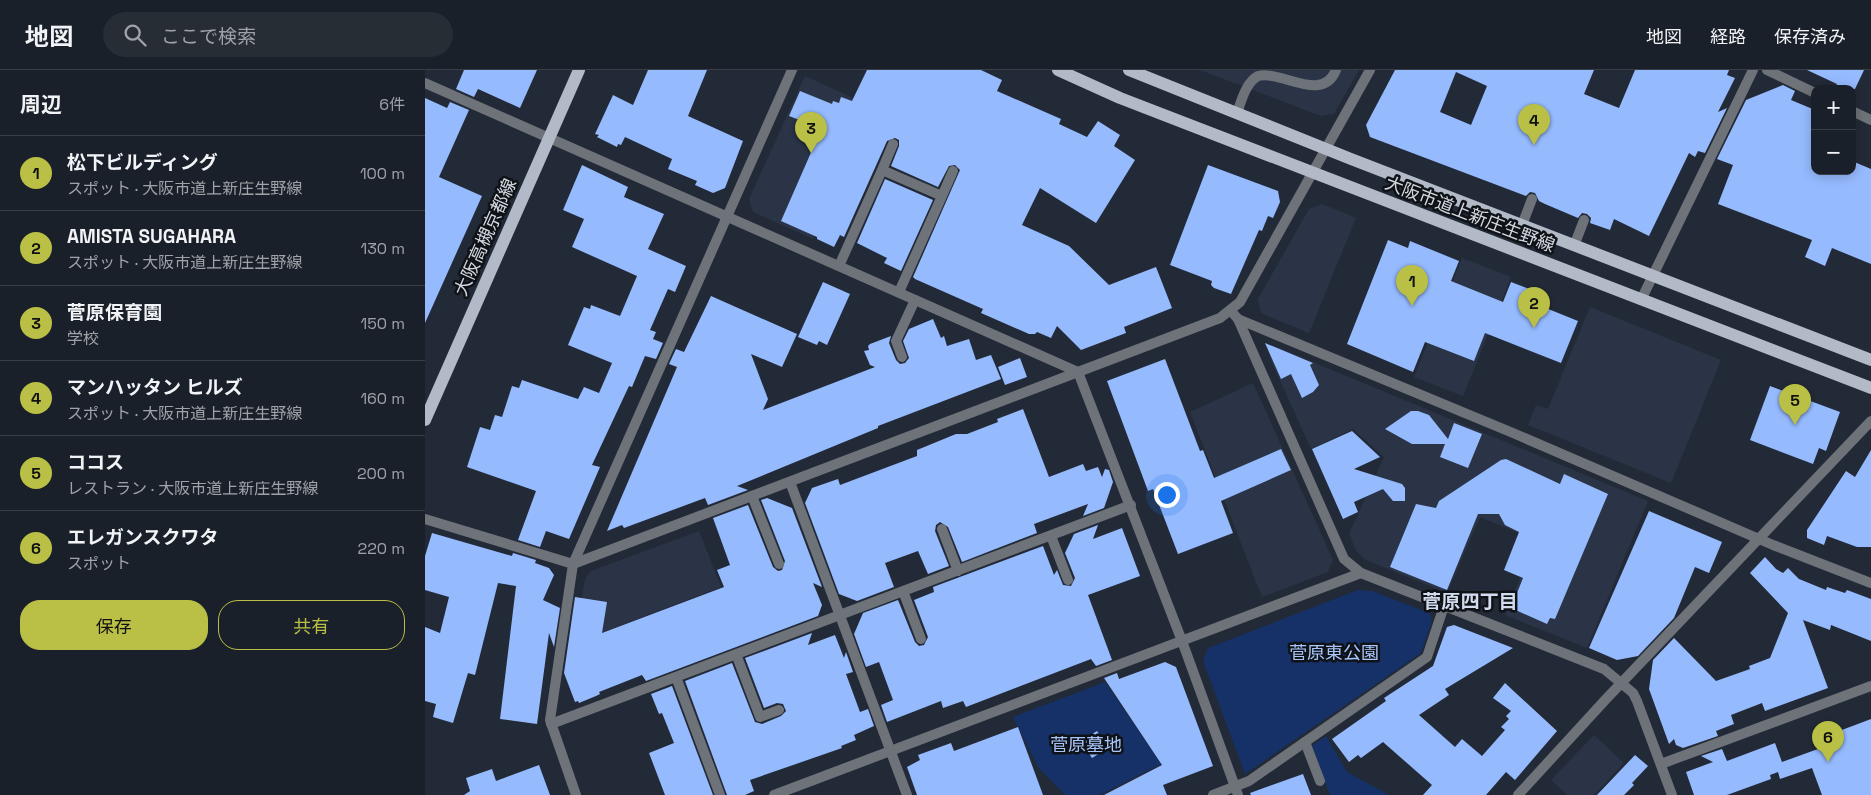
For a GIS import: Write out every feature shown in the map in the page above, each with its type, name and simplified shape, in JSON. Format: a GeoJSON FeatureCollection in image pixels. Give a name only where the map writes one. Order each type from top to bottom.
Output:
{"type":"FeatureCollection","features":[{"type":"Feature","properties":{"kind":"main road","name":"大阪高槻京都線"},"geometry":{"type":"LineString","coordinates":[[425,420],[548,136],[579,70]]}},
{"type":"Feature","properties":{"kind":"main road","name":"大阪市道上新庄生野線"},"geometry":{"type":"LineString","coordinates":[[1058,70],[1120,98],[1871,388]]}},
{"type":"Feature","properties":{"kind":"main road","name":"大阪市道上新庄生野線"},"geometry":{"type":"LineString","coordinates":[[1129,70],[1574,246],[1871,360]]}},
{"type":"Feature","properties":{"kind":"street"},"geometry":{"type":"LineString","coordinates":[[576,795],[551,724],[573,564],[792,70]]}},
{"type":"Feature","properties":{"kind":"street"},"geometry":{"type":"LineString","coordinates":[[1237,113],[1248,88],[1258,76],[1286,72],[1301,82],[1322,84],[1334,76],[1336,70]]}},
{"type":"Feature","properties":{"kind":"street"},"geometry":{"type":"LineString","coordinates":[[1370,70],[1234,315],[1344,559],[1361,573],[1604,669],[1633,694],[1637,701],[1672,795]]}},
{"type":"Feature","properties":{"kind":"street"},"geometry":{"type":"LineString","coordinates":[[1641,300],[1651,276],[1753,70]]}},
{"type":"Feature","properties":{"kind":"street"},"geometry":{"type":"LineString","coordinates":[[1767,70],[1811,91]]}},
{"type":"Feature","properties":{"kind":"street"},"geometry":{"type":"LineString","coordinates":[[425,83],[1079,372],[1182,641],[1236,791]]}},
{"type":"Feature","properties":{"kind":"street"},"geometry":{"type":"LineString","coordinates":[[1856,113],[1871,120]]}},
{"type":"Feature","properties":{"kind":"street"},"geometry":{"type":"LineString","coordinates":[[839,266],[893,144]]}},
{"type":"Feature","properties":{"kind":"street"},"geometry":{"type":"LineString","coordinates":[[882,170],[942,196]]}},
{"type":"Feature","properties":{"kind":"street"},"geometry":{"type":"LineString","coordinates":[[899,292],[953,171]]}},
{"type":"Feature","properties":{"kind":"street"},"geometry":{"type":"LineString","coordinates":[[1522,225],[1533,199]]}},
{"type":"Feature","properties":{"kind":"street"},"geometry":{"type":"LineString","coordinates":[[1574,246],[1584,220]]}},
{"type":"Feature","properties":{"kind":"street"},"geometry":{"type":"LineString","coordinates":[[902,357],[896,341],[915,300]]}},
{"type":"Feature","properties":{"kind":"street"},"geometry":{"type":"LineString","coordinates":[[425,519],[573,564],[1220,318],[1234,315],[1759,539],[1871,583]]}},
{"type":"Feature","properties":{"kind":"street"},"geometry":{"type":"LineString","coordinates":[[1518,795],[1621,683],[1871,421]]}},
{"type":"Feature","properties":{"kind":"street"},"geometry":{"type":"LineString","coordinates":[[790,482],[907,795]]}},
{"type":"Feature","properties":{"kind":"street"},"geometry":{"type":"LineString","coordinates":[[752,496],[779,564]]}},
{"type":"Feature","properties":{"kind":"street"},"geometry":{"type":"LineString","coordinates":[[551,724],[1131,505]]}},
{"type":"Feature","properties":{"kind":"street"},"geometry":{"type":"LineString","coordinates":[[942,529],[958,571]]}},
{"type":"Feature","properties":{"kind":"street"},"geometry":{"type":"LineString","coordinates":[[1051,536],[1068,580]]}},
{"type":"Feature","properties":{"kind":"street"},"geometry":{"type":"LineString","coordinates":[[774,795],[1361,573]]}},
{"type":"Feature","properties":{"kind":"street"},"geometry":{"type":"LineString","coordinates":[[903,591],[921,639]]}},
{"type":"Feature","properties":{"kind":"street"},"geometry":{"type":"LineString","coordinates":[[1213,795],[1236,791],[1427,657],[1444,606]]}},
{"type":"Feature","properties":{"kind":"street"},"geometry":{"type":"LineString","coordinates":[[736,654],[760,717],[779,710]]}},
{"type":"Feature","properties":{"kind":"street"},"geometry":{"type":"LineString","coordinates":[[676,677],[720,795]]}},
{"type":"Feature","properties":{"kind":"street"},"geometry":{"type":"LineString","coordinates":[[1661,764],[1871,686]]}},
{"type":"Feature","properties":{"kind":"street"},"geometry":{"type":"LineString","coordinates":[[1305,742],[1319,781]]}},
{"type":"Feature","properties":{"kind":"shaded area"},"geometry":{"type":"Polygon","coordinates":[[[1200,70],[1359,70],[1334,114],[1321,116],[1200,70]]]}},
{"type":"Feature","properties":{"kind":"shaded area"},"geometry":{"type":"Polygon","coordinates":[[[805,76],[873,107],[813,239],[753,212],[749,199],[805,76]]]}},
{"type":"Feature","properties":{"kind":"shaded area"},"geometry":{"type":"Polygon","coordinates":[[[1322,204],[1356,218],[1309,333],[1261,313],[1258,299],[1309,209],[1322,204]]]}},
{"type":"Feature","properties":{"kind":"shaded area"},"geometry":{"type":"Polygon","coordinates":[[[1462,258],[1511,277],[1463,396],[1414,377],[1462,258]]]}},
{"type":"Feature","properties":{"kind":"shaded area"},"geometry":{"type":"Polygon","coordinates":[[[1590,307],[1721,360],[1671,483],[1528,425],[1536,405],[1548,409],[1590,307]]]}},
{"type":"Feature","properties":{"kind":"shaded area"},"geometry":{"type":"Polygon","coordinates":[[[1279,348],[1648,501],[1587,648],[1505,615],[1536,540],[1480,517],[1447,593],[1366,560],[1357,552],[1349,534],[1384,457],[1353,429],[1311,449],[1269,356],[1279,348]]]}},
{"type":"Feature","properties":{"kind":"shaded area"},"geometry":{"type":"Polygon","coordinates":[[[1253,383],[1333,560],[1328,572],[1262,597],[1190,412],[1253,383]]]}},
{"type":"Feature","properties":{"kind":"shaded area"},"geometry":{"type":"Polygon","coordinates":[[[699,531],[721,587],[574,643],[585,579],[591,571],[699,531]]]}},
{"type":"Feature","properties":{"kind":"shaded area"},"geometry":{"type":"Polygon","coordinates":[[[1594,735],[1624,763],[1594,795],[1567,795],[1551,780],[1594,735]]]}},
{"type":"Feature","properties":{"kind":"green space","name":"菅原東公園"},"geometry":{"type":"Polygon","coordinates":[[[1358,590],[1372,591],[1429,613],[1432,621],[1421,653],[1245,774],[1203,661],[1208,648],[1358,590]]]}},
{"type":"Feature","properties":{"kind":"green space","name":"菅原墓地"},"geometry":{"type":"Polygon","coordinates":[[[1105,682],[1161,764],[1100,795],[1065,795],[1038,767],[1013,717],[1105,682]]]}},
{"type":"Feature","properties":{"kind":"green space"},"geometry":{"type":"Polygon","coordinates":[[[1326,736],[1347,772],[1389,795],[1330,795],[1312,746],[1326,736]]]}},
{"type":"Feature","properties":{"kind":"building"},"geometry":{"type":"Polygon","coordinates":[[[464,70],[537,70],[520,108],[478,89],[474,97],[456,89],[464,70]]]}},
{"type":"Feature","properties":{"kind":"building"},"geometry":{"type":"Polygon","coordinates":[[[648,70],[707,70],[688,116],[743,141],[725,188],[713,193],[695,185],[697,181],[668,169],[672,159],[625,137],[621,145],[618,144],[617,147],[597,137],[599,135],[595,134],[613,95],[633,105],[648,70]]]}},
{"type":"Feature","properties":{"kind":"building"},"geometry":{"type":"Polygon","coordinates":[[[867,70],[981,70],[1002,80],[997,91],[1061,119],[1059,124],[1087,137],[1098,121],[1120,135],[1114,146],[1135,160],[1096,223],[1040,188],[1022,225],[1069,246],[1109,285],[1156,267],[1172,308],[1124,327],[1126,333],[1081,350],[1057,326],[1051,338],[1037,332],[1029,334],[981,313],[983,309],[915,279],[913,277],[960,170],[955,165],[949,166],[938,187],[891,166],[899,146],[899,140],[895,138],[887,141],[844,237],[840,235],[834,247],[781,221],[820,132],[801,124],[802,121],[789,116],[800,91],[832,104],[833,101],[839,103],[841,97],[852,101],[867,70]]]}},
{"type":"Feature","properties":{"kind":"building"},"geometry":{"type":"Polygon","coordinates":[[[1395,70],[1594,70],[1584,94],[1619,108],[1635,70],[1729,70],[1727,75],[1735,78],[1718,112],[1727,108],[1705,153],[1698,151],[1695,157],[1689,153],[1649,236],[1614,219],[1610,230],[1590,223],[1591,218],[1587,214],[1582,213],[1578,218],[1539,201],[1535,193],[1530,192],[1526,196],[1370,137],[1366,125],[1395,70]],[[1456,72],[1440,112],[1471,125],[1487,86],[1456,72]]]}},
{"type":"Feature","properties":{"kind":"building"},"geometry":{"type":"Polygon","coordinates":[[[1807,70],[1864,70],[1856,87],[1856,85],[1837,84],[1807,70]]]}},
{"type":"Feature","properties":{"kind":"building"},"geometry":{"type":"Polygon","coordinates":[[[1783,85],[1795,91],[1791,100],[1811,108],[1811,175],[1856,175],[1856,163],[1871,169],[1871,264],[1832,248],[1825,266],[1805,257],[1812,240],[1718,204],[1733,165],[1717,159],[1746,100],[1783,85]]]}},
{"type":"Feature","properties":{"kind":"building"},"geometry":{"type":"Polygon","coordinates":[[[425,98],[447,108],[450,102],[469,110],[439,177],[482,196],[425,323],[425,98]]]}},
{"type":"Feature","properties":{"kind":"building"},"geometry":{"type":"Polygon","coordinates":[[[582,165],[628,187],[624,197],[664,214],[648,249],[686,266],[675,292],[668,289],[650,330],[656,332],[653,339],[663,343],[656,359],[645,356],[632,387],[629,386],[592,465],[600,467],[569,539],[546,531],[540,547],[518,540],[536,491],[467,467],[480,427],[490,430],[495,415],[502,417],[512,386],[519,388],[522,380],[578,399],[584,387],[599,393],[612,363],[568,345],[584,307],[590,309],[591,305],[620,316],[637,276],[572,247],[584,219],[563,210],[582,165]]]}},
{"type":"Feature","properties":{"kind":"building"},"geometry":{"type":"Polygon","coordinates":[[[1208,165],[1278,191],[1280,202],[1273,218],[1268,216],[1262,231],[1259,230],[1231,294],[1214,288],[1211,285],[1212,281],[1170,265],[1208,165]]]}},
{"type":"Feature","properties":{"kind":"building"},"geometry":{"type":"Polygon","coordinates":[[[885,179],[933,200],[901,271],[884,263],[887,258],[857,243],[885,179]]]}},
{"type":"Feature","properties":{"kind":"building"},"geometry":{"type":"Polygon","coordinates":[[[1388,240],[1408,248],[1410,241],[1459,261],[1451,281],[1503,302],[1511,282],[1535,291],[1531,302],[1578,321],[1561,363],[1485,333],[1474,361],[1425,342],[1413,372],[1347,344],[1388,240]]]}},
{"type":"Feature","properties":{"kind":"building"},"geometry":{"type":"Polygon","coordinates":[[[823,282],[850,294],[827,345],[819,341],[817,345],[798,337],[823,282]]]}},
{"type":"Feature","properties":{"kind":"building"},"geometry":{"type":"Polygon","coordinates":[[[711,296],[797,334],[782,367],[751,354],[768,399],[763,410],[875,367],[870,365],[864,351],[869,350],[868,346],[870,344],[891,336],[889,343],[896,360],[900,364],[905,363],[909,358],[903,341],[909,329],[933,319],[941,338],[944,336],[947,346],[969,339],[976,360],[991,355],[1001,379],[878,426],[878,428],[737,486],[748,490],[708,505],[705,498],[624,528],[622,525],[607,531],[677,367],[669,364],[676,349],[684,352],[711,296]]]}},
{"type":"Feature","properties":{"kind":"building"},"geometry":{"type":"Polygon","coordinates":[[[1265,343],[1313,363],[1310,365],[1319,385],[1313,392],[1302,398],[1291,374],[1281,379],[1265,343]]]}},
{"type":"Feature","properties":{"kind":"building"},"geometry":{"type":"Polygon","coordinates":[[[1020,358],[1027,377],[1005,385],[998,367],[1020,358]]]}},
{"type":"Feature","properties":{"kind":"building"},"geometry":{"type":"Polygon","coordinates":[[[1165,359],[1200,451],[1203,450],[1214,478],[1281,449],[1291,470],[1221,501],[1233,533],[1178,554],[1153,489],[1148,491],[1107,381],[1165,359]]]}},
{"type":"Feature","properties":{"kind":"building"},"geometry":{"type":"Polygon","coordinates":[[[1770,386],[1840,412],[1826,451],[1819,448],[1813,464],[1750,440],[1770,386]]]}},
{"type":"Feature","properties":{"kind":"building"},"geometry":{"type":"Polygon","coordinates":[[[1023,409],[1049,477],[1083,464],[1086,471],[1098,467],[1102,477],[1105,469],[1109,470],[1113,482],[1104,508],[1083,516],[1088,504],[1034,524],[1037,533],[962,562],[948,527],[940,522],[936,525],[935,531],[949,566],[928,574],[918,551],[885,563],[894,587],[857,601],[839,594],[805,503],[812,488],[838,479],[840,485],[917,456],[917,450],[956,434],[967,434],[998,422],[997,419],[1023,409]]]}},
{"type":"Feature","properties":{"kind":"building"},"geometry":{"type":"Polygon","coordinates":[[[1411,411],[1418,411],[1429,415],[1448,439],[1454,423],[1482,434],[1468,468],[1440,457],[1445,444],[1412,444],[1385,429],[1411,411]]]}},
{"type":"Feature","properties":{"kind":"building"},"geometry":{"type":"Polygon","coordinates":[[[1352,431],[1380,457],[1354,469],[1402,484],[1405,488],[1405,501],[1393,501],[1383,489],[1354,502],[1358,512],[1343,519],[1312,449],[1352,431]]]}},
{"type":"Feature","properties":{"kind":"building"},"geometry":{"type":"Polygon","coordinates":[[[1871,450],[1871,547],[1857,547],[1827,536],[1824,545],[1807,538],[1807,530],[1846,471],[1855,477],[1871,450]]]}},
{"type":"Feature","properties":{"kind":"building"},"geometry":{"type":"Polygon","coordinates":[[[1506,459],[1560,484],[1564,474],[1608,494],[1555,619],[1550,618],[1547,624],[1511,608],[1523,578],[1504,570],[1519,532],[1505,525],[1499,514],[1478,514],[1447,590],[1390,567],[1416,504],[1436,508],[1439,501],[1501,460],[1506,459]]]}},
{"type":"Feature","properties":{"kind":"building"},"geometry":{"type":"Polygon","coordinates":[[[767,498],[792,508],[822,587],[813,583],[822,605],[818,616],[646,681],[642,675],[599,692],[600,694],[579,703],[578,701],[575,702],[564,673],[575,597],[607,602],[602,633],[724,587],[717,570],[730,565],[713,518],[748,505],[773,567],[778,571],[782,570],[785,561],[761,500],[767,498]]]}},
{"type":"Feature","properties":{"kind":"building"},"geometry":{"type":"Polygon","coordinates":[[[1649,511],[1722,542],[1709,573],[1695,567],[1674,618],[1638,656],[1617,660],[1589,648],[1649,511]]]}},
{"type":"Feature","properties":{"kind":"building"},"geometry":{"type":"Polygon","coordinates":[[[1098,525],[1093,539],[1122,528],[1140,576],[1088,595],[1112,660],[1096,666],[1091,659],[966,707],[963,701],[943,708],[941,701],[887,722],[881,705],[893,700],[879,662],[866,667],[854,634],[863,613],[898,600],[915,642],[919,646],[924,645],[928,637],[914,600],[934,592],[933,587],[1043,546],[1054,575],[1057,570],[1063,585],[1071,586],[1075,578],[1065,553],[1074,534],[1098,525]]]}},
{"type":"Feature","properties":{"kind":"building"},"geometry":{"type":"Polygon","coordinates":[[[432,533],[512,556],[513,553],[536,560],[535,563],[549,568],[554,575],[543,600],[560,608],[554,647],[549,633],[537,724],[500,719],[516,586],[498,583],[475,675],[468,673],[453,723],[433,717],[436,704],[425,701],[425,627],[440,633],[449,597],[425,590],[425,556],[432,533]]]}},
{"type":"Feature","properties":{"kind":"building"},"geometry":{"type":"Polygon","coordinates":[[[1765,557],[1776,569],[1783,573],[1788,568],[1799,579],[1826,590],[1827,587],[1845,593],[1847,590],[1871,599],[1871,641],[1831,625],[1830,630],[1803,620],[1828,688],[1765,711],[1762,703],[1731,715],[1734,724],[1716,731],[1718,736],[1683,748],[1676,745],[1674,739],[1669,744],[1649,689],[1653,660],[1674,638],[1716,681],[1750,669],[1749,666],[1770,658],[1788,613],[1750,573],[1765,557]]]}},
{"type":"Feature","properties":{"kind":"building"},"geometry":{"type":"Polygon","coordinates":[[[1454,625],[1513,648],[1445,689],[1449,695],[1419,715],[1455,747],[1462,739],[1482,756],[1505,730],[1501,727],[1509,719],[1506,716],[1511,711],[1493,698],[1505,683],[1557,731],[1515,780],[1506,772],[1486,795],[1423,795],[1432,785],[1383,742],[1361,758],[1358,755],[1349,762],[1332,739],[1386,701],[1384,698],[1433,666],[1447,627],[1454,625]]]}},
{"type":"Feature","properties":{"kind":"building"},"geometry":{"type":"Polygon","coordinates":[[[812,633],[808,645],[835,635],[844,658],[846,652],[853,672],[846,674],[860,712],[868,709],[874,726],[854,735],[856,740],[841,746],[842,748],[750,780],[754,791],[745,795],[727,795],[685,681],[732,663],[755,722],[762,724],[781,716],[786,711],[783,704],[777,703],[764,708],[745,658],[812,633]]]}},
{"type":"Feature","properties":{"kind":"building"},"geometry":{"type":"Polygon","coordinates":[[[1165,662],[1176,667],[1213,766],[1163,785],[1167,795],[1104,795],[1162,765],[1104,678],[1117,673],[1119,679],[1165,662]]]}},
{"type":"Feature","properties":{"kind":"building"},"geometry":{"type":"Polygon","coordinates":[[[672,686],[713,795],[665,795],[649,753],[674,743],[662,713],[659,714],[651,694],[672,686]]]}},
{"type":"Feature","properties":{"kind":"building"},"geometry":{"type":"Polygon","coordinates":[[[1871,719],[1871,795],[1822,795],[1812,768],[1780,779],[1778,772],[1770,775],[1771,779],[1727,795],[1694,795],[1686,772],[1713,762],[1701,756],[1722,749],[1727,761],[1775,743],[1782,762],[1829,745],[1826,736],[1871,719]]]}},
{"type":"Feature","properties":{"kind":"building"},"geometry":{"type":"Polygon","coordinates":[[[1018,727],[1043,795],[917,795],[907,767],[920,760],[918,755],[951,743],[954,751],[1018,727]]]}},
{"type":"Feature","properties":{"kind":"building"},"geometry":{"type":"Polygon","coordinates":[[[1097,731],[1108,748],[1092,758],[1081,741],[1097,731]]]}},
{"type":"Feature","properties":{"kind":"building"},"geometry":{"type":"Polygon","coordinates":[[[1635,755],[1648,766],[1632,783],[1634,785],[1624,795],[1597,795],[1635,755]]]}},
{"type":"Feature","properties":{"kind":"building"},"geometry":{"type":"Polygon","coordinates":[[[539,765],[550,795],[464,795],[470,791],[466,778],[492,769],[496,781],[539,765]]]}},
{"type":"Feature","properties":{"kind":"building"},"geometry":{"type":"Polygon","coordinates":[[[1303,774],[1311,795],[1251,795],[1250,793],[1303,774]]]}},
{"type":"Feature","properties":{"kind":"place","name":"マンハッタン ヒルズ"},"geometry":{"type":"Point","coordinates":[1534,145]}},
{"type":"Feature","properties":{"kind":"place","name":"菅原保育園"},"geometry":{"type":"Point","coordinates":[811,153]}},
{"type":"Feature","properties":{"kind":"place","name":"松下ビルディング"},"geometry":{"type":"Point","coordinates":[1412,306]}},
{"type":"Feature","properties":{"kind":"place","name":"AMISTA SUGAHARA"},"geometry":{"type":"Point","coordinates":[1534,328]}},
{"type":"Feature","properties":{"kind":"place","name":"ココス"},"geometry":{"type":"Point","coordinates":[1795,425]}},
{"type":"Feature","properties":{"kind":"place","name":"エレガンスクワタ"},"geometry":{"type":"Point","coordinates":[1828,762]}},
{"type":"Feature","properties":{"kind":"district","name":"菅原四丁目"},"geometry":{"type":"Point","coordinates":[1470,601]}}]}
